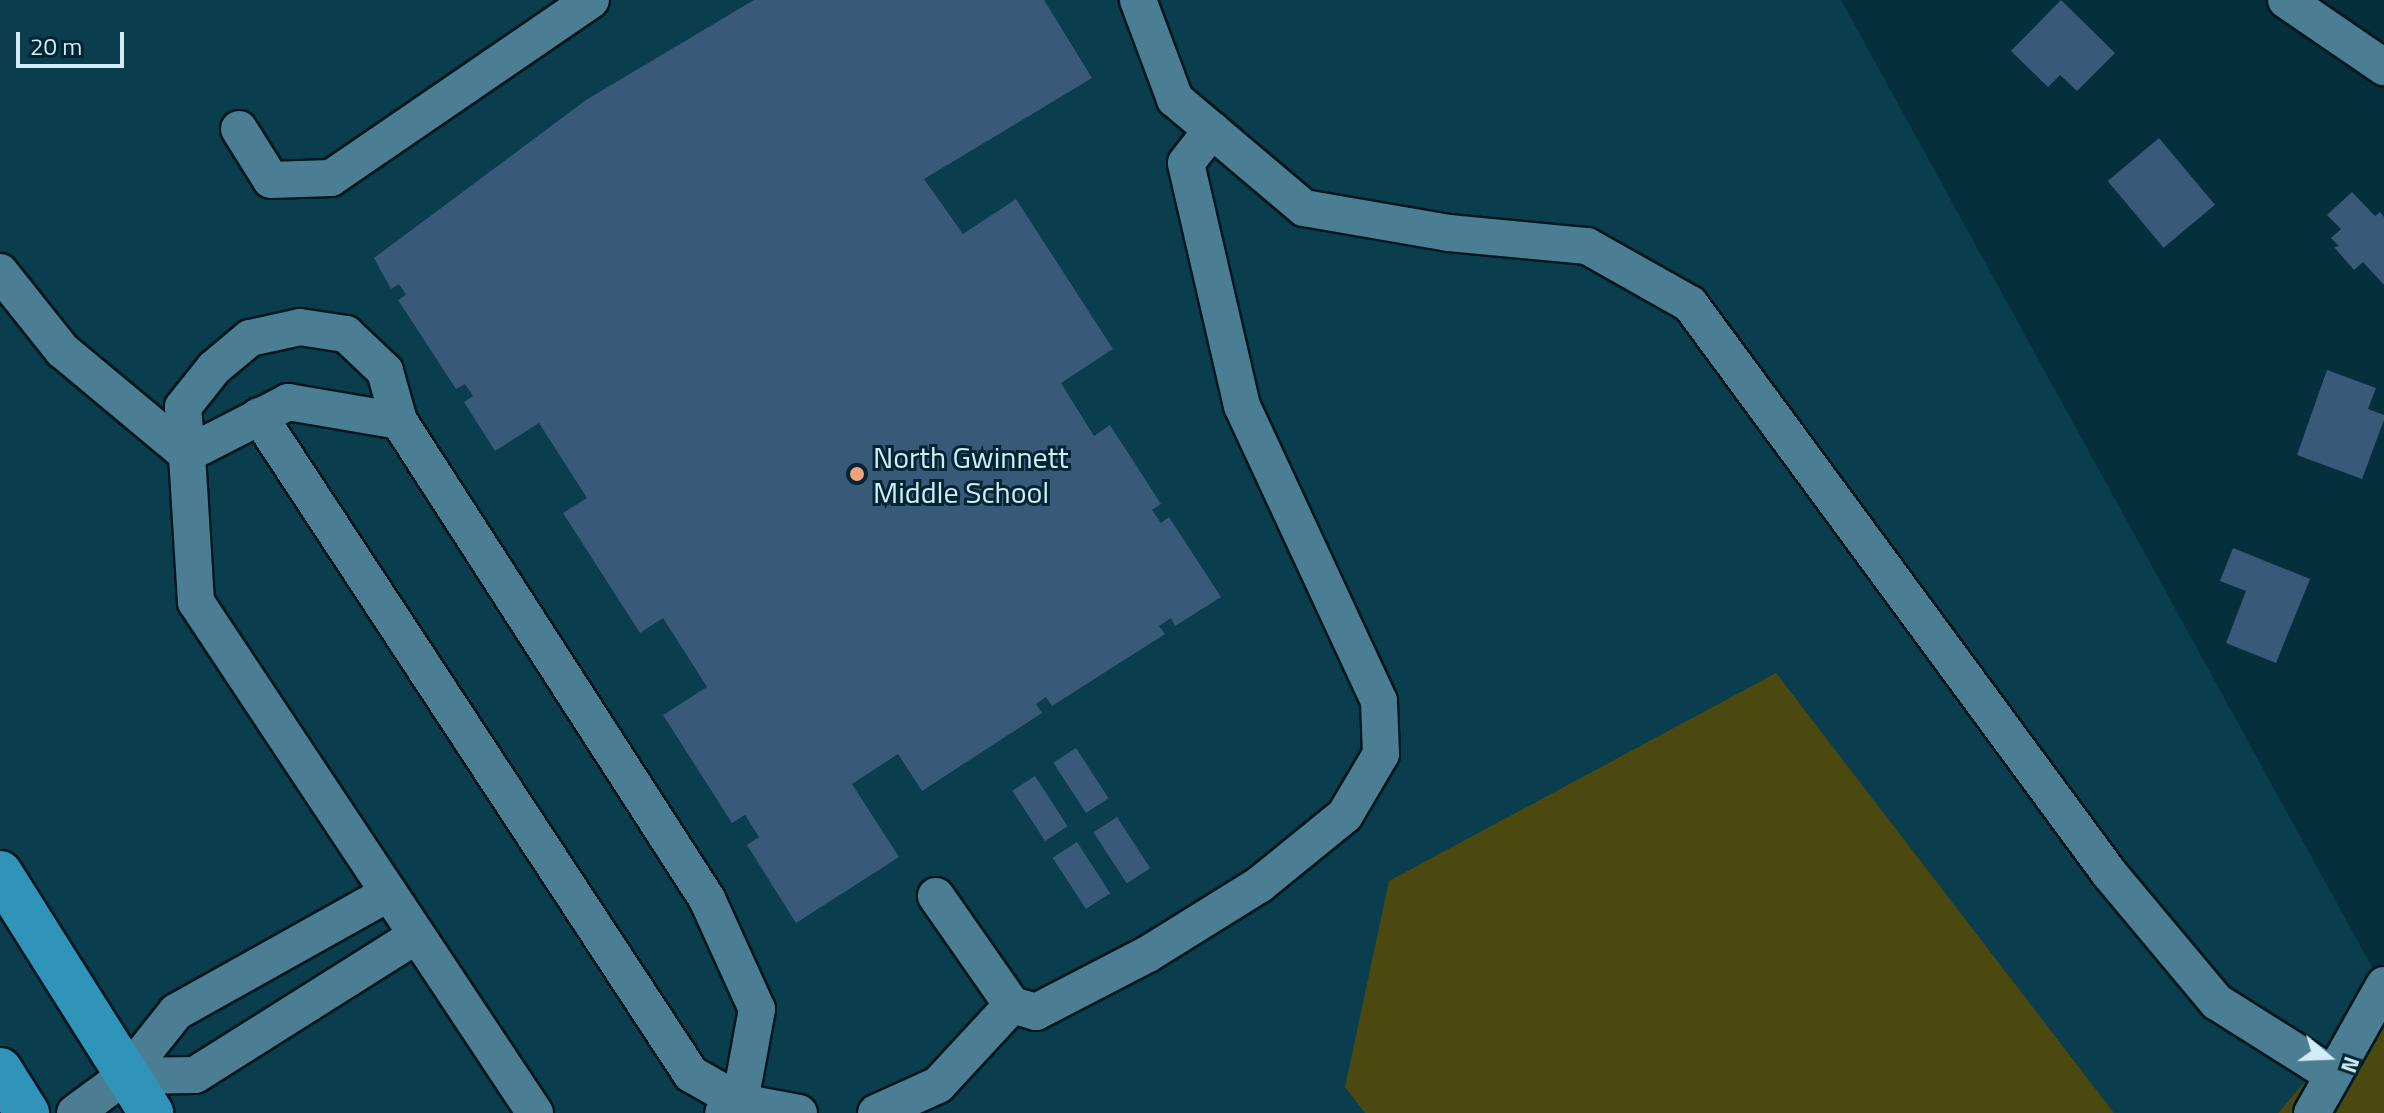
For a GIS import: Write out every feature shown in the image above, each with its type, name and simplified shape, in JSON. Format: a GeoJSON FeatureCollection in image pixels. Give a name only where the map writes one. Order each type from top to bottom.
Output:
{"type":"FeatureCollection","features":[{"type":"Feature","properties":{"kind":"highway"},"geometry":{"type":"LineString","coordinates":[[0,873],[151,1113]]}},
{"type":"Feature","properties":{"kind":"highway"},"geometry":{"type":"LineString","coordinates":[[0,1070],[27,1113]]}},
{"type":"Feature","properties":{"kind":"street"},"geometry":{"type":"LineString","coordinates":[[239,129],[271,180],[331,178],[591,0]]}},
{"type":"Feature","properties":{"kind":"street"},"geometry":{"type":"LineString","coordinates":[[1138,0],[1175,99],[1304,208],[1449,233],[1587,246],[1690,304],[2109,873],[2217,1002],[2333,1075]]}},
{"type":"Feature","properties":{"kind":"street"},"geometry":{"type":"LineString","coordinates":[[2286,0],[2384,67]]}},
{"type":"Feature","properties":{"kind":"street"},"geometry":{"type":"LineString","coordinates":[[936,896],[1012,1005],[1036,1012],[1148,954],[1259,885],[1345,815],[1381,754],[1379,701],[1242,406],[1186,163],[1212,130]]}},
{"type":"Feature","properties":{"kind":"street"},"geometry":{"type":"LineString","coordinates":[[0,272],[62,350],[187,454]]}},
{"type":"Feature","properties":{"kind":"street"},"geometry":{"type":"LineString","coordinates":[[535,1113],[196,602],[183,407],[214,368],[250,338],[300,327],[346,334],[385,371],[399,421],[707,899],[757,1009],[732,1107]]}},
{"type":"Feature","properties":{"kind":"street"},"geometry":{"type":"LineString","coordinates":[[187,454],[288,402],[399,421]]}},
{"type":"Feature","properties":{"kind":"street"},"geometry":{"type":"LineString","coordinates":[[259,416],[691,1074],[732,1107],[799,1113]]}},
{"type":"Feature","properties":{"kind":"street"},"geometry":{"type":"LineString","coordinates":[[75,1113],[125,1076],[176,1012],[389,893]]}},
{"type":"Feature","properties":{"kind":"street"},"geometry":{"type":"LineString","coordinates":[[125,1076],[195,1075],[417,935]]}},
{"type":"Feature","properties":{"kind":"street"},"geometry":{"type":"LineString","coordinates":[[2312,1113],[2384,985]]}},
{"type":"Feature","properties":{"kind":"street"},"geometry":{"type":"LineString","coordinates":[[876,1113],[938,1085],[1012,1005]]}},
{"type":"Feature","properties":{"kind":"shaded area"},"geometry":{"type":"Polygon","coordinates":[[[0,0],[1841,0],[2384,989],[2278,1113],[0,1113],[0,0]]]}},
{"type":"Feature","properties":{"kind":"shaded area"},"geometry":{"type":"Polygon","coordinates":[[[1776,673],[2114,1113],[1365,1113],[1345,1087],[1389,881],[1776,673]]]}},
{"type":"Feature","properties":{"kind":"shaded area"},"geometry":{"type":"Polygon","coordinates":[[[2384,989],[2384,1113],[2278,1113],[2384,989]]]}},
{"type":"Feature","properties":{"kind":"building","name":"North Gwinnett Middle School"},"geometry":{"type":"Polygon","coordinates":[[[754,0],[1044,0],[1092,78],[924,179],[963,234],[1016,199],[1113,349],[1061,383],[1094,436],[1110,425],[1161,504],[1152,510],[1161,523],[1169,517],[1221,597],[1175,626],[1171,618],[1159,626],[1165,634],[1052,706],[1046,697],[1036,704],[1042,713],[922,791],[898,754],[852,784],[899,857],[796,923],[747,845],[759,837],[745,815],[732,823],[663,715],[707,687],[663,618],[640,633],[563,513],[587,498],[539,423],[495,451],[464,402],[473,396],[465,384],[456,389],[398,300],[406,295],[399,284],[391,289],[374,258],[586,100],[754,0]]]}},
{"type":"Feature","properties":{"kind":"building"},"geometry":{"type":"Polygon","coordinates":[[[2061,0],[2115,53],[2077,91],[2060,75],[2048,87],[2011,51],[2061,0]]]}},
{"type":"Feature","properties":{"kind":"building"},"geometry":{"type":"Polygon","coordinates":[[[2159,138],[2215,205],[2164,248],[2108,181],[2159,138]]]}},
{"type":"Feature","properties":{"kind":"building"},"geometry":{"type":"Polygon","coordinates":[[[2352,192],[2375,216],[2380,212],[2384,217],[2384,285],[2363,262],[2354,270],[2334,247],[2339,246],[2331,238],[2341,229],[2327,215],[2352,192]]]}},
{"type":"Feature","properties":{"kind":"building"},"geometry":{"type":"Polygon","coordinates":[[[2327,370],[2376,388],[2368,409],[2384,415],[2384,420],[2362,479],[2297,455],[2327,370]]]}},
{"type":"Feature","properties":{"kind":"building"},"geometry":{"type":"Polygon","coordinates":[[[2233,548],[2310,579],[2276,663],[2226,643],[2246,591],[2220,581],[2233,548]]]}},
{"type":"Feature","properties":{"kind":"building"},"geometry":{"type":"Polygon","coordinates":[[[1076,748],[1109,798],[1086,813],[1053,763],[1076,748]]]}},
{"type":"Feature","properties":{"kind":"building"},"geometry":{"type":"Polygon","coordinates":[[[1035,776],[1068,826],[1045,841],[1012,791],[1035,776]]]}},
{"type":"Feature","properties":{"kind":"building"},"geometry":{"type":"Polygon","coordinates":[[[1117,817],[1150,868],[1127,883],[1094,832],[1117,817]]]}},
{"type":"Feature","properties":{"kind":"building"},"geometry":{"type":"Polygon","coordinates":[[[1077,842],[1110,893],[1086,909],[1053,858],[1077,842]]]}},
{"type":"Feature","properties":{"kind":"place","name":"North Gwinnett Middle School"},"geometry":{"type":"Point","coordinates":[857,474]}}]}
